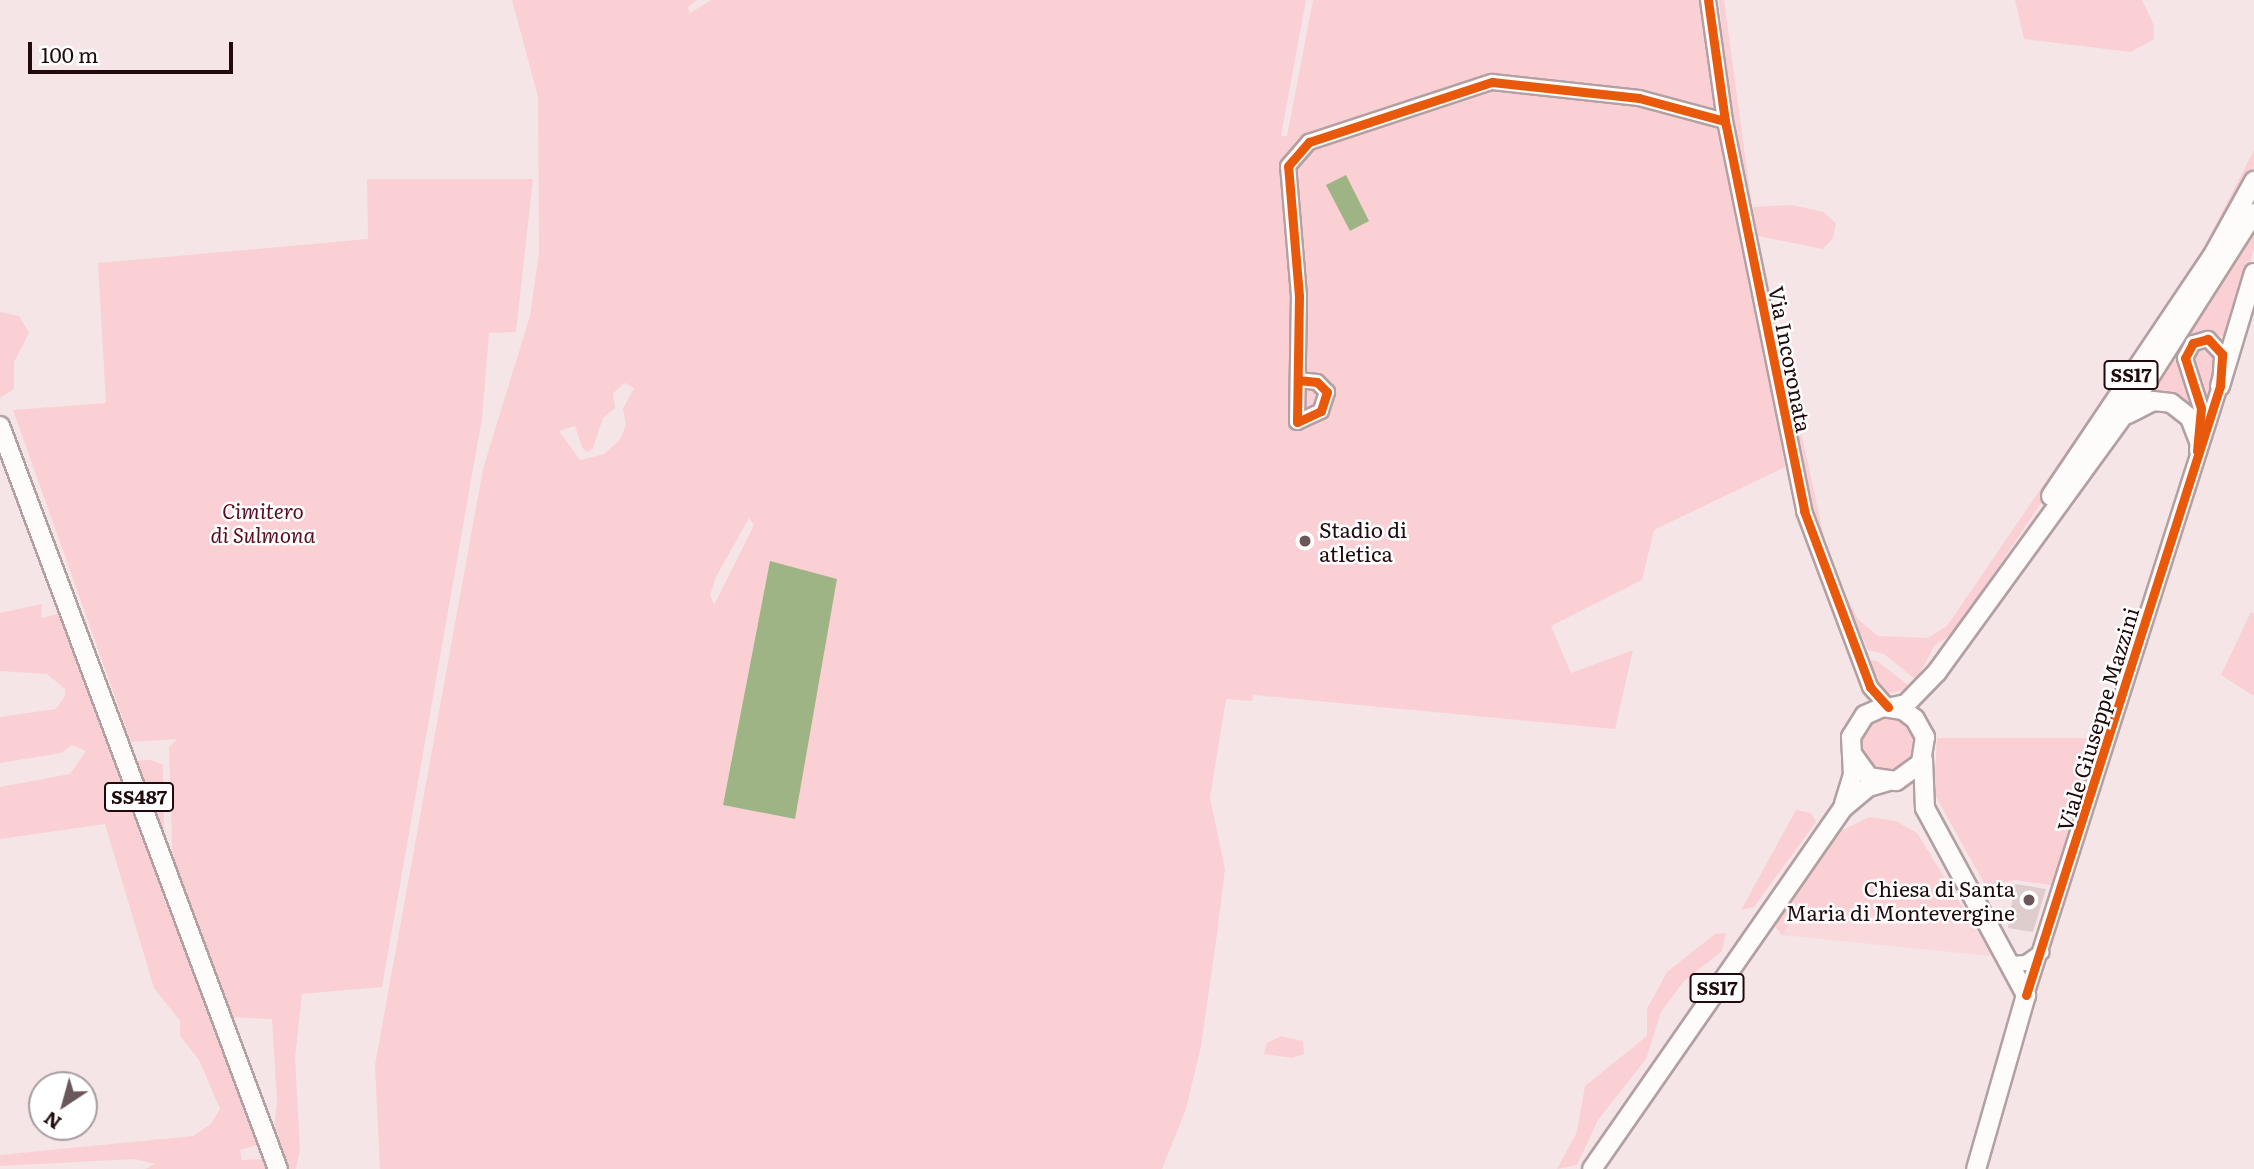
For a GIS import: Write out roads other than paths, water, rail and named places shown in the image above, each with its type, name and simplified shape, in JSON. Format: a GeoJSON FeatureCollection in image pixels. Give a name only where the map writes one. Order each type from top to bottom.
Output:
{"type":"FeatureCollection","features":[{"type":"Feature","properties":{"kind":"main road","name":"SS17"},"geometry":{"type":"LineString","coordinates":[[2008,569],[2081,449],[2213,255],[2254,181]]}},
{"type":"Feature","properties":{"kind":"main road","name":"SS17"},"geometry":{"type":"LineString","coordinates":[[1890,707],[1906,704],[1929,683],[2212,286],[2254,213]]}},
{"type":"Feature","properties":{"kind":"main road"},"geometry":{"type":"LineString","coordinates":[[2220,386],[2254,273]]}},
{"type":"Feature","properties":{"kind":"main road"},"geometry":{"type":"LineString","coordinates":[[2119,420],[2147,403],[2171,403],[2189,418],[2198,446]]}},
{"type":"Feature","properties":{"kind":"main road","name":"SS487"},"geometry":{"type":"LineString","coordinates":[[0,426],[278,1169]]}},
{"type":"Feature","properties":{"kind":"main road","name":"SS17"},"geometry":{"type":"LineString","coordinates":[[1922,727],[1929,683]]}},
{"type":"Feature","properties":{"kind":"main road"},"geometry":{"type":"LineString","coordinates":[[1925,808],[1922,727],[1912,715],[1890,707],[1861,718],[1852,737],[1852,754],[1865,773],[1889,782],[1925,808],[2026,995]]}},
{"type":"Feature","properties":{"kind":"main road","name":"SS17"},"geometry":{"type":"LineString","coordinates":[[1843,808],[1853,775],[1852,754]]}},
{"type":"Feature","properties":{"kind":"main road"},"geometry":{"type":"LineString","coordinates":[[1889,782],[1910,775],[1923,759]]}},
{"type":"Feature","properties":{"kind":"main road","name":"SS17"},"geometry":{"type":"LineString","coordinates":[[1592,1169],[1843,808],[1868,787],[1889,782]]}},
{"type":"Feature","properties":{"kind":"main road","name":"Viale Giuseppe Mazzini"},"geometry":{"type":"LineString","coordinates":[[1976,1169],[2026,995]]}},
{"type":"Feature","properties":{"kind":"street","name":"Via Incoronata"},"geometry":{"type":"LineString","coordinates":[[1708,0],[1726,121],[1804,511],[1874,693],[1890,707]]}},
{"type":"Feature","properties":{"kind":"street"},"geometry":{"type":"LineString","coordinates":[[1298,380],[1299,296],[1288,166],[1309,142],[1492,82],[1639,98],[1726,121]]}},
{"type":"Feature","properties":{"kind":"street","name":"Viale Giuseppe Mazzini"},"geometry":{"type":"LineString","coordinates":[[2026,995],[2043,951],[2198,446],[2220,386],[2220,348],[2211,339],[2197,341],[2186,358],[2201,408],[2198,446]]}},
{"type":"Feature","properties":{"kind":"street","name":"Via Incoronata"},"geometry":{"type":"LineString","coordinates":[[1861,718],[1864,669]]}},
{"type":"Feature","properties":{"kind":"street"},"geometry":{"type":"LineString","coordinates":[[2011,964],[2026,963],[2043,951]]}},
{"type":"Feature","properties":{"kind":"place","name":"Stadio di atletica"},"geometry":{"type":"Point","coordinates":[1305,541]}},
{"type":"Feature","properties":{"kind":"place","name":"Chiesa di Santa Maria di Montevergine"},"geometry":{"type":"Point","coordinates":[2029,900]}},
{"type":"Feature","properties":{"kind":"park label","name":"Cimitero di Sulmona"},"geometry":{"type":"Point","coordinates":[263,522]}}]}
